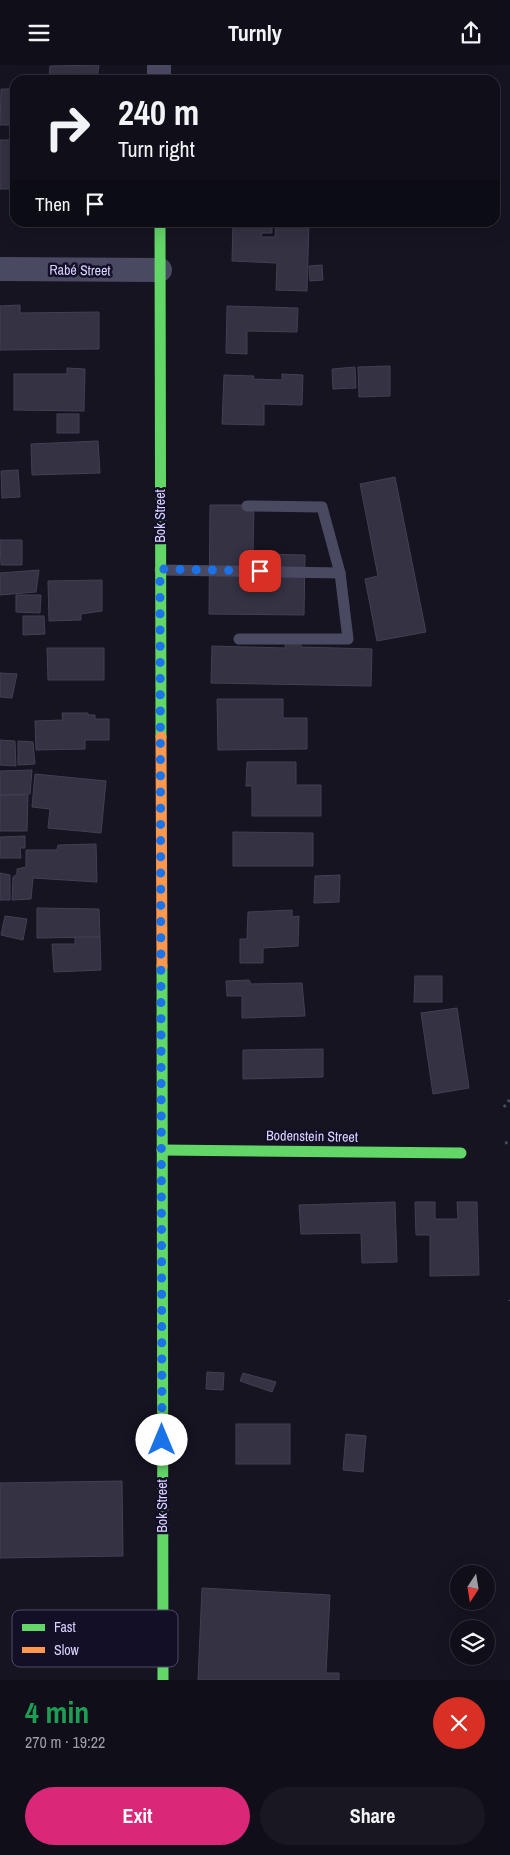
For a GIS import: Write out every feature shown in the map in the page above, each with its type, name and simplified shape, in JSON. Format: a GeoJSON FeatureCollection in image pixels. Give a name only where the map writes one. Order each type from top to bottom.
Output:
{"type":"FeatureCollection","features":[{"type":"Feature","properties":{"kind":"street","name":"Bok Street"},"geometry":{"type":"LineString","coordinates":[[160,227],[163,1610]]}},
{"type":"Feature","properties":{"kind":"street","name":"Rabé Street"},"geometry":{"type":"LineString","coordinates":[[0,269],[160,270]]}},
{"type":"Feature","properties":{"kind":"street","name":"Bodenstein Street"},"geometry":{"type":"LineString","coordinates":[[162,1150],[461,1153]]}},
{"type":"Feature","properties":{"kind":"street","name":"Bok Street"},"geometry":{"type":"LineString","coordinates":[[163,1667],[163,1680]]}},
{"type":"Feature","properties":{"kind":"lane"},"geometry":{"type":"LineString","coordinates":[[239,639],[348,639],[340,573],[322,507],[247,507]]}},
{"type":"Feature","properties":{"kind":"lane"},"geometry":{"type":"LineString","coordinates":[[160,569],[340,573]]}},
{"type":"Feature","properties":{"kind":"path"},"geometry":{"type":"LineString","coordinates":[[504,1107],[510,1099]]}},
{"type":"Feature","properties":{"kind":"path"},"geometry":{"type":"LineString","coordinates":[[505,1143],[510,1142]]}},
{"type":"Feature","properties":{"kind":"building"},"geometry":{"type":"Polygon","coordinates":[[[99,65],[98,75],[49,75],[50,66],[99,65]]]}},
{"type":"Feature","properties":{"kind":"building"},"geometry":{"type":"Polygon","coordinates":[[[1,89],[10,89],[10,125],[0,125],[1,89]]]}},
{"type":"Feature","properties":{"kind":"building"},"geometry":{"type":"Polygon","coordinates":[[[0,140],[10,140],[10,189],[0,189],[0,140]]]}},
{"type":"Feature","properties":{"kind":"building"},"geometry":{"type":"Polygon","coordinates":[[[233,227],[272,227],[272,233],[262,233],[261,237],[275,237],[276,227],[309,227],[307,291],[276,290],[277,263],[232,261],[233,227]]]}},
{"type":"Feature","properties":{"kind":"building"},"geometry":{"type":"Polygon","coordinates":[[[322,265],[323,280],[310,281],[309,266],[322,265]]]}},
{"type":"Feature","properties":{"kind":"building"},"geometry":{"type":"Polygon","coordinates":[[[20,305],[20,313],[99,312],[99,349],[0,350],[0,306],[20,305]]]}},
{"type":"Feature","properties":{"kind":"building"},"geometry":{"type":"Polygon","coordinates":[[[227,306],[298,308],[297,332],[247,331],[247,354],[226,353],[227,306]]]}},
{"type":"Feature","properties":{"kind":"building"},"geometry":{"type":"Polygon","coordinates":[[[390,366],[390,396],[359,397],[358,367],[390,366]]]}},
{"type":"Feature","properties":{"kind":"building"},"geometry":{"type":"Polygon","coordinates":[[[355,367],[356,388],[333,389],[332,369],[355,367]]]}},
{"type":"Feature","properties":{"kind":"building"},"geometry":{"type":"Polygon","coordinates":[[[67,368],[85,369],[84,411],[14,410],[14,374],[67,374],[67,368]]]}},
{"type":"Feature","properties":{"kind":"building"},"geometry":{"type":"Polygon","coordinates":[[[282,374],[303,375],[302,405],[264,404],[264,425],[222,424],[224,375],[254,376],[253,379],[282,380],[282,374]]]}},
{"type":"Feature","properties":{"kind":"building"},"geometry":{"type":"Polygon","coordinates":[[[57,414],[79,414],[79,433],[57,433],[57,414]]]}},
{"type":"Feature","properties":{"kind":"building"},"geometry":{"type":"Polygon","coordinates":[[[98,441],[100,473],[32,475],[31,444],[98,441]]]}},
{"type":"Feature","properties":{"kind":"building"},"geometry":{"type":"Polygon","coordinates":[[[18,470],[20,497],[2,498],[1,471],[18,470]]]}},
{"type":"Feature","properties":{"kind":"building"},"geometry":{"type":"Polygon","coordinates":[[[395,477],[426,632],[377,641],[365,579],[378,576],[360,484],[395,477]]]}},
{"type":"Feature","properties":{"kind":"building"},"geometry":{"type":"Polygon","coordinates":[[[210,505],[254,505],[253,554],[305,555],[304,615],[209,614],[210,505]]]}},
{"type":"Feature","properties":{"kind":"building"},"geometry":{"type":"Polygon","coordinates":[[[0,540],[22,540],[22,565],[1,565],[0,540]]]}},
{"type":"Feature","properties":{"kind":"building"},"geometry":{"type":"Polygon","coordinates":[[[39,570],[36,592],[0,595],[0,573],[39,570]]]}},
{"type":"Feature","properties":{"kind":"building"},"geometry":{"type":"Polygon","coordinates":[[[102,580],[102,611],[81,614],[81,620],[49,621],[48,581],[102,580]]]}},
{"type":"Feature","properties":{"kind":"building"},"geometry":{"type":"Polygon","coordinates":[[[16,595],[41,595],[40,613],[16,612],[16,595]]]}},
{"type":"Feature","properties":{"kind":"building"},"geometry":{"type":"Polygon","coordinates":[[[23,616],[44,616],[45,634],[23,635],[23,616]]]}},
{"type":"Feature","properties":{"kind":"building"},"geometry":{"type":"Polygon","coordinates":[[[286,638],[301,638],[301,647],[372,649],[371,686],[211,683],[212,646],[285,648],[286,638]]]}},
{"type":"Feature","properties":{"kind":"building"},"geometry":{"type":"Polygon","coordinates":[[[47,648],[104,648],[104,680],[48,680],[47,648]]]}},
{"type":"Feature","properties":{"kind":"building"},"geometry":{"type":"Polygon","coordinates":[[[0,673],[17,674],[12,698],[0,697],[0,673]]]}},
{"type":"Feature","properties":{"kind":"building"},"geometry":{"type":"Polygon","coordinates":[[[217,699],[283,699],[283,718],[307,718],[307,749],[218,750],[217,699]]]}},
{"type":"Feature","properties":{"kind":"building"},"geometry":{"type":"Polygon","coordinates":[[[62,713],[88,713],[88,715],[95,715],[95,719],[109,719],[109,740],[85,740],[85,749],[36,750],[35,721],[63,720],[62,713]]]}},
{"type":"Feature","properties":{"kind":"building"},"geometry":{"type":"Polygon","coordinates":[[[0,740],[15,741],[16,766],[0,765],[0,740]]]}},
{"type":"Feature","properties":{"kind":"building"},"geometry":{"type":"Polygon","coordinates":[[[18,741],[33,742],[35,764],[18,765],[18,741]]]}},
{"type":"Feature","properties":{"kind":"building"},"geometry":{"type":"Polygon","coordinates":[[[247,762],[296,762],[296,785],[321,785],[321,816],[252,816],[252,786],[246,786],[247,762]]]}},
{"type":"Feature","properties":{"kind":"building"},"geometry":{"type":"Polygon","coordinates":[[[32,770],[30,794],[0,795],[0,771],[32,770]]]}},
{"type":"Feature","properties":{"kind":"building"},"geometry":{"type":"Polygon","coordinates":[[[35,774],[106,781],[101,833],[48,828],[50,809],[32,807],[35,774]]]}},
{"type":"Feature","properties":{"kind":"building"},"geometry":{"type":"Polygon","coordinates":[[[0,795],[28,795],[27,831],[0,831],[0,795]]]}},
{"type":"Feature","properties":{"kind":"building"},"geometry":{"type":"Polygon","coordinates":[[[233,832],[313,833],[313,866],[233,866],[233,832]]]}},
{"type":"Feature","properties":{"kind":"building"},"geometry":{"type":"Polygon","coordinates":[[[25,836],[25,848],[20,848],[21,858],[0,858],[0,837],[25,836]]]}},
{"type":"Feature","properties":{"kind":"building"},"geometry":{"type":"Polygon","coordinates":[[[96,844],[97,882],[33,878],[31,899],[12,900],[13,877],[17,874],[17,869],[26,867],[26,850],[57,850],[58,845],[96,844]]]}},
{"type":"Feature","properties":{"kind":"building"},"geometry":{"type":"Polygon","coordinates":[[[0,873],[10,875],[10,900],[0,900],[0,873]]]}},
{"type":"Feature","properties":{"kind":"building"},"geometry":{"type":"Polygon","coordinates":[[[340,875],[339,902],[314,903],[315,876],[340,875]]]}},
{"type":"Feature","properties":{"kind":"building"},"geometry":{"type":"Polygon","coordinates":[[[37,908],[99,909],[100,937],[37,938],[37,908]]]}},
{"type":"Feature","properties":{"kind":"building"},"geometry":{"type":"Polygon","coordinates":[[[292,910],[292,917],[299,916],[298,946],[263,948],[263,963],[240,963],[240,939],[247,939],[248,912],[292,910]]]}},
{"type":"Feature","properties":{"kind":"building"},"geometry":{"type":"Polygon","coordinates":[[[5,916],[27,919],[23,940],[1,935],[5,916]]]}},
{"type":"Feature","properties":{"kind":"building"},"geometry":{"type":"Polygon","coordinates":[[[75,937],[100,937],[101,970],[54,972],[52,944],[75,944],[75,937]]]}},
{"type":"Feature","properties":{"kind":"building"},"geometry":{"type":"Polygon","coordinates":[[[415,976],[442,976],[442,1002],[414,1002],[415,976]]]}},
{"type":"Feature","properties":{"kind":"building"},"geometry":{"type":"Polygon","coordinates":[[[249,980],[251,984],[302,983],[305,1016],[242,1018],[242,996],[227,996],[226,981],[249,980]]]}},
{"type":"Feature","properties":{"kind":"building"},"geometry":{"type":"Polygon","coordinates":[[[457,1008],[469,1088],[433,1094],[421,1013],[457,1008]]]}},
{"type":"Feature","properties":{"kind":"building"},"geometry":{"type":"Polygon","coordinates":[[[323,1049],[323,1077],[243,1079],[243,1050],[323,1049]]]}},
{"type":"Feature","properties":{"kind":"building"},"geometry":{"type":"Polygon","coordinates":[[[395,1202],[397,1262],[362,1263],[361,1233],[301,1234],[299,1205],[395,1202]]]}},
{"type":"Feature","properties":{"kind":"building"},"geometry":{"type":"Polygon","coordinates":[[[415,1202],[435,1202],[435,1219],[458,1219],[457,1202],[477,1202],[479,1275],[430,1276],[430,1235],[416,1235],[415,1202]]]}},
{"type":"Feature","properties":{"kind":"building"},"geometry":{"type":"Polygon","coordinates":[[[207,1372],[224,1373],[223,1390],[206,1389],[207,1372]]]}},
{"type":"Feature","properties":{"kind":"building"},"geometry":{"type":"Polygon","coordinates":[[[243,1373],[276,1382],[272,1392],[240,1381],[243,1373]]]}},
{"type":"Feature","properties":{"kind":"building"},"geometry":{"type":"Polygon","coordinates":[[[236,1424],[290,1424],[290,1464],[236,1464],[236,1424]]]}},
{"type":"Feature","properties":{"kind":"building"},"geometry":{"type":"Polygon","coordinates":[[[346,1434],[366,1436],[363,1472],[343,1470],[346,1434]]]}},
{"type":"Feature","properties":{"kind":"building"},"geometry":{"type":"Polygon","coordinates":[[[122,1481],[123,1556],[0,1558],[0,1483],[122,1481]]]}},
{"type":"Feature","properties":{"kind":"building"},"geometry":{"type":"Polygon","coordinates":[[[202,1588],[330,1595],[326,1673],[339,1673],[339,1680],[198,1680],[202,1588]]]}},
{"type":"Feature","properties":{"kind":"traffic: fast"},"geometry":{"type":"LineString","coordinates":[[160,227],[161,737]]}},
{"type":"Feature","properties":{"kind":"traffic: fast"},"geometry":{"type":"LineString","coordinates":[[162,966],[163,1610]]}},
{"type":"Feature","properties":{"kind":"traffic: fast"},"geometry":{"type":"LineString","coordinates":[[162,1150],[461,1153]]}},
{"type":"Feature","properties":{"kind":"traffic: fast"},"geometry":{"type":"LineString","coordinates":[[163,1667],[163,1680]]}},
{"type":"Feature","properties":{"kind":"traffic: slow"},"geometry":{"type":"LineString","coordinates":[[161,737],[162,966]]}},
{"type":"Feature","properties":{"kind":"route"},"geometry":{"type":"LineString","coordinates":[[162,1440],[160,569],[260,571]]}}]}
